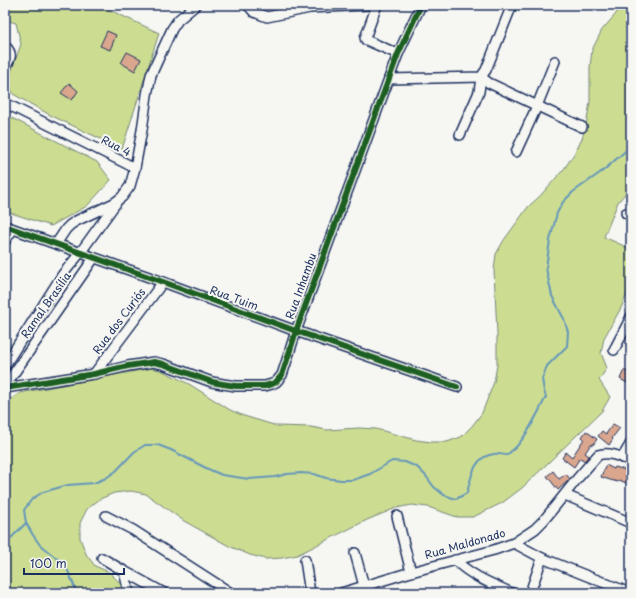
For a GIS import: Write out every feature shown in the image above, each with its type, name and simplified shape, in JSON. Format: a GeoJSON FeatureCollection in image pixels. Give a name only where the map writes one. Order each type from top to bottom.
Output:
{"type":"FeatureCollection","features":[{"type":"Feature","properties":{"kind":"street"},"geometry":{"type":"LineString","coordinates":[[135,168],[151,75],[174,24],[196,5]]}},
{"type":"Feature","properties":{"kind":"street"},"geometry":{"type":"LineString","coordinates":[[248,5],[254,12],[267,17],[310,8],[369,5]]}},
{"type":"Feature","properties":{"kind":"street"},"geometry":{"type":"LineString","coordinates":[[377,5],[365,38],[366,40],[398,54]]}},
{"type":"Feature","properties":{"kind":"street","name":"Rua Inhambu"},"geometry":{"type":"LineString","coordinates":[[5,387],[94,374],[149,362],[158,362],[212,382],[223,384],[236,386],[265,386],[276,382],[282,375],[296,331],[398,54],[421,5]]}},
{"type":"Feature","properties":{"kind":"street"},"geometry":{"type":"LineString","coordinates":[[460,135],[479,92],[482,75],[512,5]]}},
{"type":"Feature","properties":{"kind":"street"},"geometry":{"type":"LineString","coordinates":[[5,46],[11,53],[5,68]]}},
{"type":"Feature","properties":{"kind":"street"},"geometry":{"type":"LineString","coordinates":[[516,152],[555,62]]}},
{"type":"Feature","properties":{"kind":"street"},"geometry":{"type":"LineString","coordinates":[[389,79],[482,75]]}},
{"type":"Feature","properties":{"kind":"street"},"geometry":{"type":"LineString","coordinates":[[482,75],[489,83],[582,127]]}},
{"type":"Feature","properties":{"kind":"street","name":"Rua 4"},"geometry":{"type":"LineString","coordinates":[[5,103],[135,168],[130,186],[124,195],[118,200],[70,225],[56,244]]}},
{"type":"Feature","properties":{"kind":"street","name":"Ramal Brasília"},"geometry":{"type":"LineString","coordinates":[[5,365],[63,274],[118,200]]}},
{"type":"Feature","properties":{"kind":"street"},"geometry":{"type":"LineString","coordinates":[[5,241],[9,228]]}},
{"type":"Feature","properties":{"kind":"street","name":"Rua Tuim"},"geometry":{"type":"LineString","coordinates":[[9,228],[457,387]]}},
{"type":"Feature","properties":{"kind":"street","name":"Ramal Brasília"},"geometry":{"type":"LineString","coordinates":[[5,387],[94,258]]}},
{"type":"Feature","properties":{"kind":"street","name":"Rua dos Curiós"},"geometry":{"type":"LineString","coordinates":[[94,374],[163,282]]}},
{"type":"Feature","properties":{"kind":"street"},"geometry":{"type":"LineString","coordinates":[[614,350],[631,317]]}},
{"type":"Feature","properties":{"kind":"street"},"geometry":{"type":"LineString","coordinates":[[622,458],[631,442]]}},
{"type":"Feature","properties":{"kind":"street","name":"Rua Maldonado"},"geometry":{"type":"LineString","coordinates":[[342,593],[514,543],[535,529],[544,520],[598,455],[608,454],[631,461]]}},
{"type":"Feature","properties":{"kind":"street"},"geometry":{"type":"LineString","coordinates":[[564,495],[631,523]]}},
{"type":"Feature","properties":{"kind":"street"},"geometry":{"type":"LineString","coordinates":[[106,516],[133,530],[231,593]]}},
{"type":"Feature","properties":{"kind":"street"},"geometry":{"type":"LineString","coordinates":[[397,516],[411,572]]}},
{"type":"Feature","properties":{"kind":"street"},"geometry":{"type":"LineString","coordinates":[[514,543],[542,558],[630,593]]}},
{"type":"Feature","properties":{"kind":"street"},"geometry":{"type":"LineString","coordinates":[[355,553],[364,586]]}},
{"type":"Feature","properties":{"kind":"street"},"geometry":{"type":"LineString","coordinates":[[102,558],[164,593]]}},
{"type":"Feature","properties":{"kind":"street"},"geometry":{"type":"LineString","coordinates":[[530,593],[542,558]]}},
{"type":"Feature","properties":{"kind":"street"},"geometry":{"type":"LineString","coordinates":[[305,560],[310,593]]}},
{"type":"Feature","properties":{"kind":"street"},"geometry":{"type":"LineString","coordinates":[[455,560],[470,573],[512,593]]}},
{"type":"Feature","properties":{"kind":"street"},"geometry":{"type":"LineString","coordinates":[[124,571],[129,593]]}},
{"type":"Feature","properties":{"kind":"green space"},"geometry":{"type":"Polygon","coordinates":[[[5,5],[99,5],[159,33],[122,149],[50,115],[13,94],[8,81],[21,44],[16,23],[5,20],[5,5]]]}},
{"type":"Feature","properties":{"kind":"green space"},"geometry":{"type":"Polygon","coordinates":[[[622,5],[631,5],[631,187],[618,202],[604,237],[631,249],[631,285],[621,308],[604,338],[601,353],[607,368],[599,380],[610,397],[602,411],[522,488],[502,503],[473,517],[457,517],[428,507],[412,505],[396,508],[367,520],[297,555],[266,559],[250,555],[229,546],[184,521],[146,494],[131,491],[114,493],[100,499],[87,509],[80,523],[80,538],[86,554],[95,566],[109,572],[120,583],[123,593],[5,593],[5,403],[20,393],[152,368],[163,371],[189,384],[230,410],[277,426],[311,427],[327,430],[359,428],[376,429],[416,440],[431,442],[447,442],[461,437],[482,413],[494,382],[497,365],[494,270],[496,254],[504,240],[528,207],[564,169],[582,139],[590,102],[590,67],[592,50],[602,30],[622,5]]]}},
{"type":"Feature","properties":{"kind":"green space"},"geometry":{"type":"Polygon","coordinates":[[[5,113],[8,116],[97,162],[111,180],[87,206],[51,226],[5,211],[5,113]]]}},
{"type":"Feature","properties":{"kind":"building"},"geometry":{"type":"Polygon","coordinates":[[[107,31],[116,35],[110,50],[100,46],[107,31]]]}},
{"type":"Feature","properties":{"kind":"building"},"geometry":{"type":"Polygon","coordinates":[[[127,52],[141,59],[135,71],[121,63],[127,52]]]}},
{"type":"Feature","properties":{"kind":"building"},"geometry":{"type":"Polygon","coordinates":[[[69,83],[78,91],[72,100],[61,93],[69,83]]]}},
{"type":"Feature","properties":{"kind":"building"},"geometry":{"type":"Polygon","coordinates":[[[624,370],[631,374],[631,385],[620,379],[624,370]]]}},
{"type":"Feature","properties":{"kind":"building"},"geometry":{"type":"Polygon","coordinates":[[[613,424],[620,428],[612,438],[613,439],[609,445],[598,436],[602,431],[606,434],[613,424]]]}},
{"type":"Feature","properties":{"kind":"building"},"geometry":{"type":"Polygon","coordinates":[[[586,431],[597,439],[593,445],[591,444],[585,453],[589,456],[585,461],[580,458],[574,467],[562,458],[566,452],[572,457],[584,439],[582,437],[586,431]]]}},
{"type":"Feature","properties":{"kind":"building"},"geometry":{"type":"Polygon","coordinates":[[[606,465],[614,469],[615,467],[631,471],[631,485],[619,480],[618,482],[601,477],[606,465]]]}},
{"type":"Feature","properties":{"kind":"building"},"geometry":{"type":"Polygon","coordinates":[[[553,471],[559,479],[566,474],[570,479],[558,490],[547,476],[553,471]]]}},
{"type":"Feature","properties":{"kind":"waterway"},"geometry":{"type":"LineString","coordinates":[[77,593],[68,571],[60,561],[40,545],[33,535],[26,523],[24,510],[32,499],[43,492],[68,485],[94,483],[106,478],[116,471],[134,452],[145,445],[158,445],[171,450],[222,475],[249,479],[301,473],[314,474],[326,478],[353,480],[370,474],[392,461],[405,462],[417,467],[434,487],[444,495],[456,499],[467,493],[474,468],[482,459],[496,454],[507,455],[525,436],[546,397],[542,379],[547,366],[567,346],[568,332],[564,319],[552,296],[546,268],[550,240],[557,213],[563,202],[573,192],[604,170],[631,146]]}},
{"type":"Feature","properties":{"kind":"waterway"},"geometry":{"type":"LineString","coordinates":[[5,542],[26,523]]}},
{"type":"Feature","properties":{"kind":"cycle path"},"geometry":{"type":"LineString","coordinates":[[5,388],[94,374],[154,362],[212,382],[223,384],[236,386],[265,386],[276,382],[282,375],[296,331],[398,54],[421,5]]}},
{"type":"Feature","properties":{"kind":"cycle path"},"geometry":{"type":"LineString","coordinates":[[5,226],[296,331],[457,387]]}}]}
